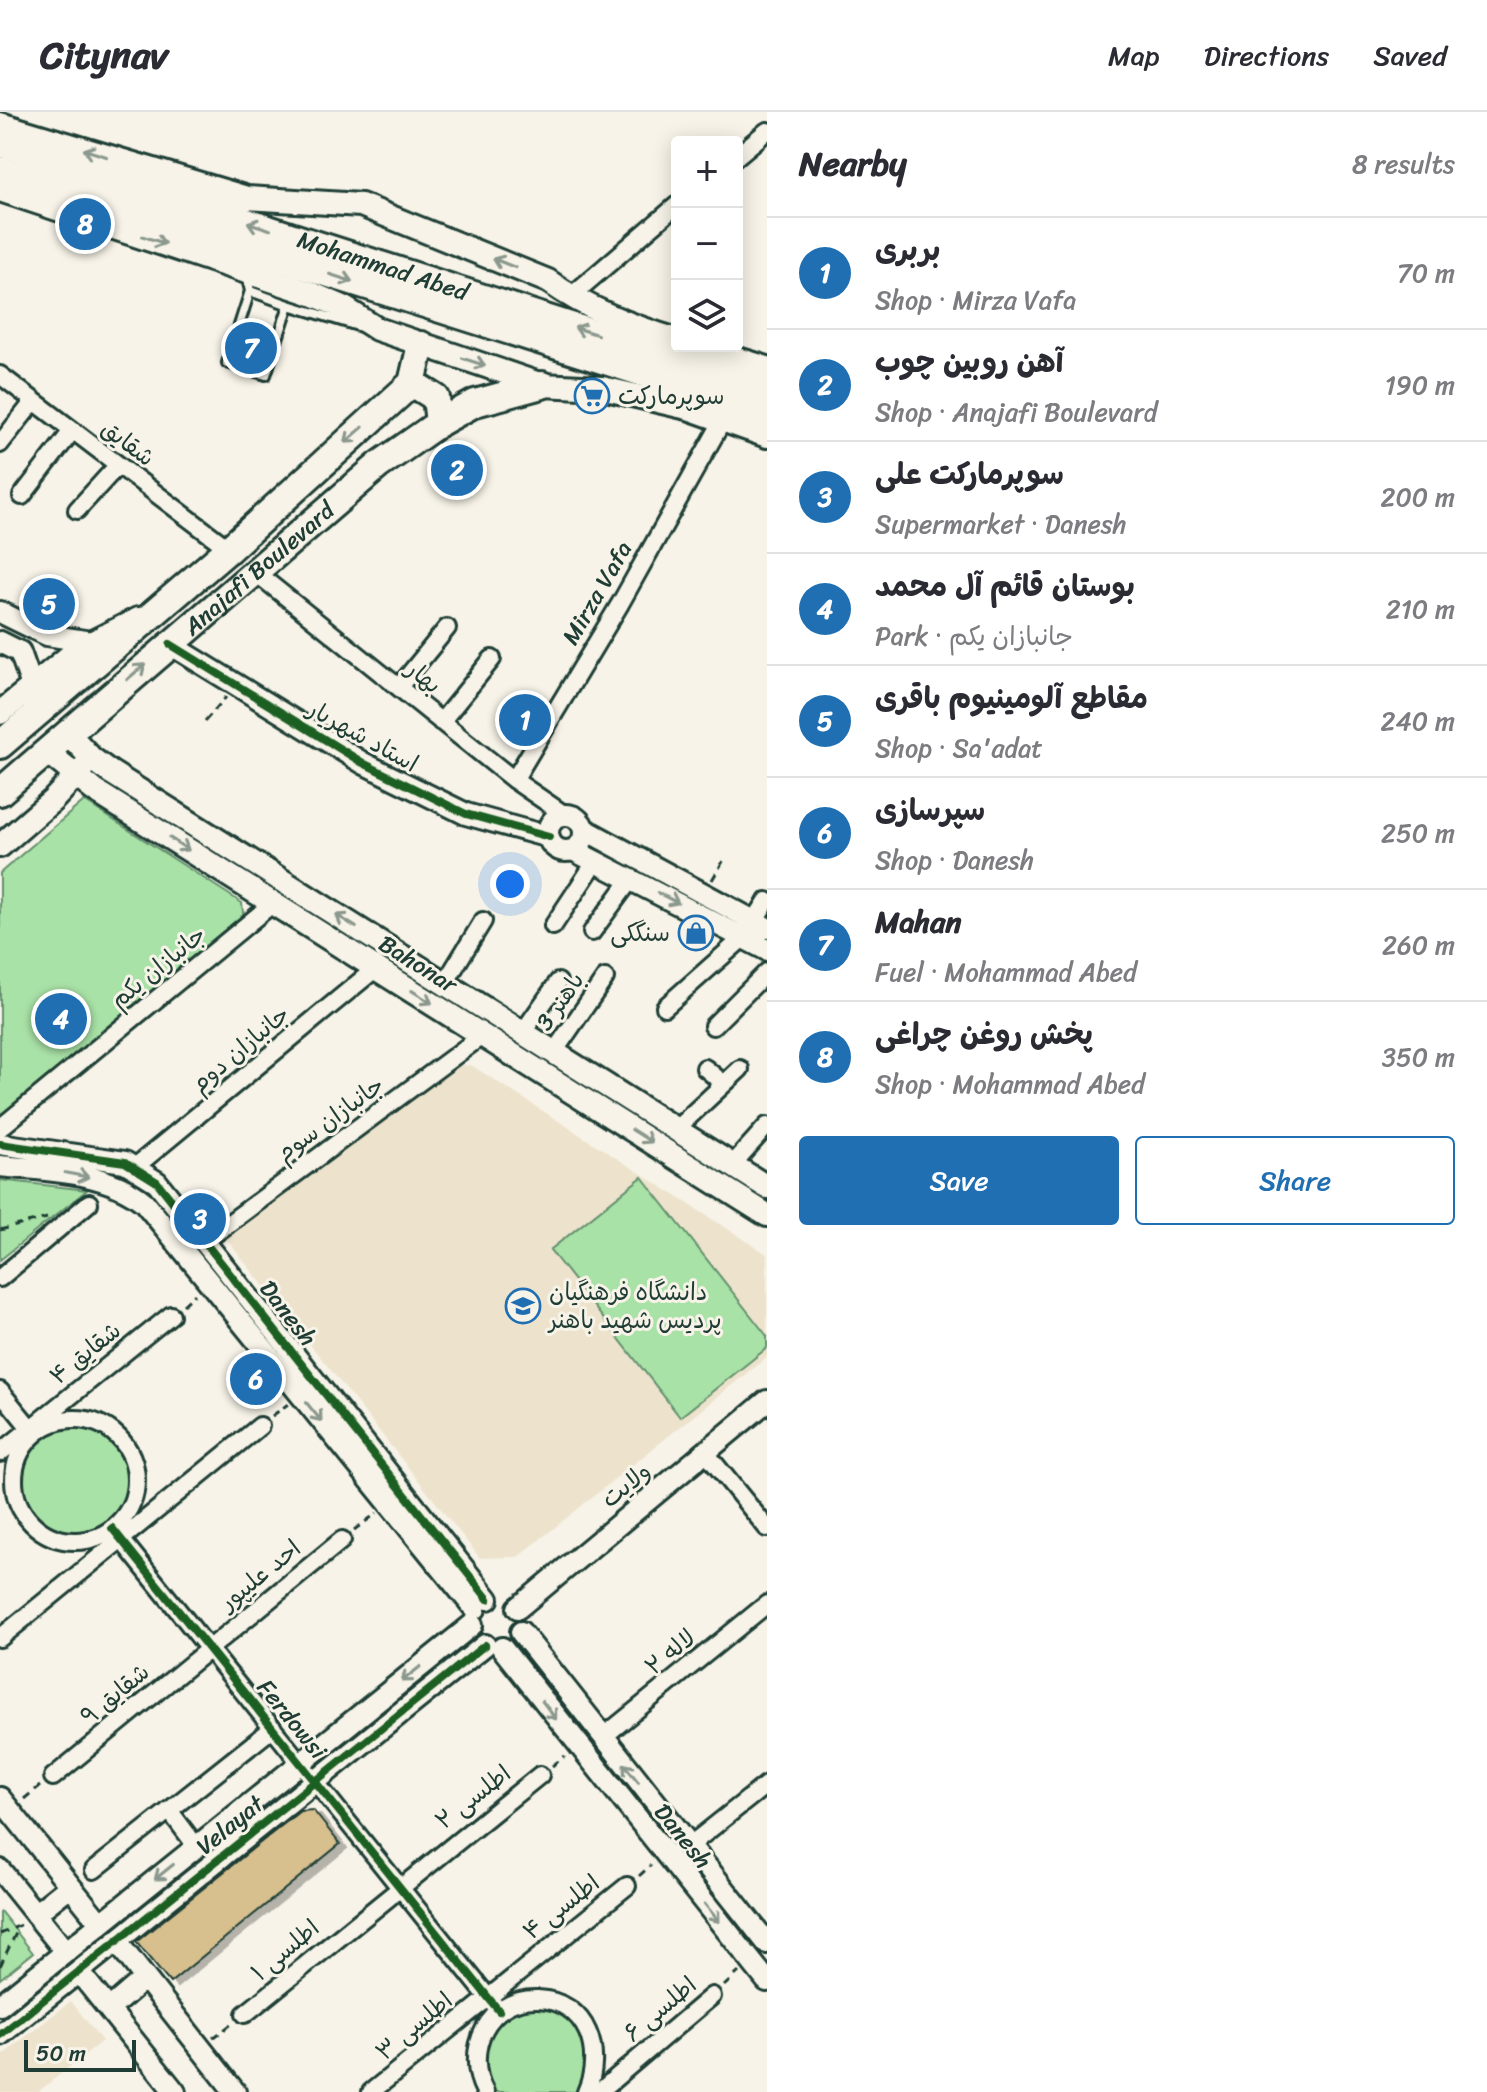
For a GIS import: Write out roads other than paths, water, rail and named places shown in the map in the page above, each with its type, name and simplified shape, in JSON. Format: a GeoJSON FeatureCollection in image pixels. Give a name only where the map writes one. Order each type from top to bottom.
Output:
{"type":"FeatureCollection","features":[{"type":"Feature","properties":{"kind":"main road"},"geometry":{"type":"LineString","coordinates":[[0,124],[247,198],[361,205],[548,281],[570,297],[631,326],[671,338]]}},
{"type":"Feature","properties":{"kind":"main road","name":"Mohammad Abed"},"geometry":{"type":"LineString","coordinates":[[0,143],[767,389]]}},
{"type":"Feature","properties":{"kind":"main road","name":"Mohammad Abed"},"geometry":{"type":"LineString","coordinates":[[0,170],[767,412]]}},
{"type":"Feature","properties":{"kind":"main road"},"geometry":{"type":"LineString","coordinates":[[0,190],[248,281],[343,307],[377,329],[542,385],[602,388],[688,408],[767,436]]}},
{"type":"Feature","properties":{"kind":"main road"},"geometry":{"type":"LineString","coordinates":[[421,345],[412,383],[436,398],[439,423]]}},
{"type":"Feature","properties":{"kind":"main road"},"geometry":{"type":"LineString","coordinates":[[715,352],[767,368]]}},
{"type":"Feature","properties":{"kind":"main road","name":"Anajafi Boulevard"},"geometry":{"type":"LineString","coordinates":[[0,745],[229,549],[412,383]]}},
{"type":"Feature","properties":{"kind":"main road","name":"Anajafi Boulevard"},"geometry":{"type":"LineString","coordinates":[[0,792],[379,465],[439,423],[475,403],[542,385]]}},
{"type":"Feature","properties":{"kind":"main road"},"geometry":{"type":"LineString","coordinates":[[0,713],[91,642],[153,611]]}},
{"type":"Feature","properties":{"kind":"main road","name":"Bahonar"},"geometry":{"type":"LineString","coordinates":[[67,732],[91,758],[767,1187]]}},
{"type":"Feature","properties":{"kind":"main road","name":"Bahonar"},"geometry":{"type":"LineString","coordinates":[[46,751],[76,776],[138,818],[767,1215]]}},
{"type":"Feature","properties":{"kind":"main road"},"geometry":{"type":"LineString","coordinates":[[0,846],[76,776],[91,758]]}},
{"type":"Feature","properties":{"kind":"main road"},"geometry":{"type":"LineString","coordinates":[[138,818],[137,801],[151,797]]}},
{"type":"Feature","properties":{"kind":"street"},"geometry":{"type":"LineString","coordinates":[[743,151],[767,131]]}},
{"type":"Feature","properties":{"kind":"street"},"geometry":{"type":"LineString","coordinates":[[570,297],[674,208]]}},
{"type":"Feature","properties":{"kind":"street","name":"شقایق"},"geometry":{"type":"LineString","coordinates":[[0,375],[229,549]]}},
{"type":"Feature","properties":{"kind":"street"},"geometry":{"type":"LineString","coordinates":[[0,444],[34,401]]}},
{"type":"Feature","properties":{"kind":"street","name":"Mirza Vafa"},"geometry":{"type":"LineString","coordinates":[[514,780],[620,604],[718,429]]}},
{"type":"Feature","properties":{"kind":"street"},"geometry":{"type":"LineString","coordinates":[[22,496],[72,431]]}},
{"type":"Feature","properties":{"kind":"street"},"geometry":{"type":"LineString","coordinates":[[77,510],[118,465]]}},
{"type":"Feature","properties":{"kind":"street","name":"بهار"},"geometry":{"type":"LineString","coordinates":[[255,572],[514,780],[565,815]]}},
{"type":"Feature","properties":{"kind":"street"},"geometry":{"type":"LineString","coordinates":[[0,612],[63,639],[91,642]]}},
{"type":"Feature","properties":{"kind":"street"},"geometry":{"type":"LineString","coordinates":[[20,652],[32,641],[34,628]]}},
{"type":"Feature","properties":{"kind":"street"},"geometry":{"type":"LineString","coordinates":[[399,687],[447,628]]}},
{"type":"Feature","properties":{"kind":"street"},"geometry":{"type":"LineString","coordinates":[[0,642],[20,652],[32,686],[28,719]]}},
{"type":"Feature","properties":{"kind":"street","name":"استاد شهریار"},"geometry":{"type":"LineString","coordinates":[[170,644],[363,763],[466,814],[549,837]]}},
{"type":"Feature","properties":{"kind":"street"},"geometry":{"type":"LineString","coordinates":[[441,722],[492,659]]}},
{"type":"Feature","properties":{"kind":"street"},"geometry":{"type":"LineString","coordinates":[[755,929],[631,879],[573,850],[555,848],[549,837],[554,820],[565,815],[577,819],[584,829],[704,894],[755,929],[767,950]]}},
{"type":"Feature","properties":{"kind":"street"},"geometry":{"type":"LineString","coordinates":[[573,850],[582,841],[584,829]]}},
{"type":"Feature","properties":{"kind":"street"},"geometry":{"type":"LineString","coordinates":[[553,926],[596,861]]}},
{"type":"Feature","properties":{"kind":"street"},"geometry":{"type":"LineString","coordinates":[[592,932],[631,879]]}},
{"type":"Feature","properties":{"kind":"street"},"geometry":{"type":"LineString","coordinates":[[665,1007],[755,929],[767,901]]}},
{"type":"Feature","properties":{"kind":"street","name":"جانبازان یکم"},"geometry":{"type":"LineString","coordinates":[[0,1128],[272,904]]}},
{"type":"Feature","properties":{"kind":"street"},"geometry":{"type":"LineString","coordinates":[[445,983],[483,921]]}},
{"type":"Feature","properties":{"kind":"street","name":"جانبازان دوم"},"geometry":{"type":"LineString","coordinates":[[135,1167],[375,969]]}},
{"type":"Feature","properties":{"kind":"street"},"geometry":{"type":"LineString","coordinates":[[713,1026],[767,972]]}},
{"type":"Feature","properties":{"kind":"street","name":"باهنر 3"},"geometry":{"type":"LineString","coordinates":[[554,1052],[605,978]]}},
{"type":"Feature","properties":{"kind":"street"},"geometry":{"type":"LineString","coordinates":[[523,1032],[558,982]]}},
{"type":"Feature","properties":{"kind":"street","name":"جانبازان سوم"},"geometry":{"type":"LineString","coordinates":[[205,1241],[483,1035]]}},
{"type":"Feature","properties":{"kind":"street"},"geometry":{"type":"LineString","coordinates":[[705,1068],[724,1084]]}},
{"type":"Feature","properties":{"kind":"street"},"geometry":{"type":"LineString","coordinates":[[676,1129],[740,1069]]}},
{"type":"Feature","properties":{"kind":"street"},"geometry":{"type":"LineString","coordinates":[[732,1165],[767,1126]]}},
{"type":"Feature","properties":{"kind":"street","name":"Danesh"},"geometry":{"type":"LineString","coordinates":[[0,1144],[125,1162],[157,1182],[205,1241],[478,1611]]}},
{"type":"Feature","properties":{"kind":"street","name":"Danesh"},"geometry":{"type":"LineString","coordinates":[[0,1166],[61,1172],[113,1182],[144,1202],[478,1611]]}},
{"type":"Feature","properties":{"kind":"street"},"geometry":{"type":"LineString","coordinates":[[0,1278],[89,1203]]}},
{"type":"Feature","properties":{"kind":"street","name":"شقایق ۴"},"geometry":{"type":"LineString","coordinates":[[0,1453],[32,1431],[171,1315]]}},
{"type":"Feature","properties":{"kind":"street"},"geometry":{"type":"LineString","coordinates":[[0,1391],[32,1431]]}},
{"type":"Feature","properties":{"kind":"street","name":"ولایت"},"geometry":{"type":"LineString","coordinates":[[518,1608],[767,1401]]}},
{"type":"Feature","properties":{"kind":"street"},"geometry":{"type":"LineString","coordinates":[[69,1419],[89,1420],[107,1427],[122,1440],[132,1457],[136,1476],[134,1496],[117,1534],[66,1540],[39,1529],[25,1515],[17,1498],[14,1478],[18,1459],[32,1431],[69,1419]]}},
{"type":"Feature","properties":{"kind":"street"},"geometry":{"type":"LineString","coordinates":[[0,1638],[117,1534],[260,1426]]}},
{"type":"Feature","properties":{"kind":"street"},"geometry":{"type":"LineString","coordinates":[[706,1453],[767,1528]]}},
{"type":"Feature","properties":{"kind":"street","name":"Ferdowsi"},"geometry":{"type":"LineString","coordinates":[[117,1534],[499,2011]]}},
{"type":"Feature","properties":{"kind":"street","name":"احد علیپور"},"geometry":{"type":"LineString","coordinates":[[208,1647],[342,1540]]}},
{"type":"Feature","properties":{"kind":"street"},"geometry":{"type":"LineString","coordinates":[[505,1598],[518,1608],[521,1632],[493,1646],[478,1640],[478,1611],[505,1598]]}},
{"type":"Feature","properties":{"kind":"street","name":"لاله ۲"},"geometry":{"type":"LineString","coordinates":[[603,1737],[767,1604]]}},
{"type":"Feature","properties":{"kind":"street","name":"Velayat"},"geometry":{"type":"LineString","coordinates":[[0,2005],[301,1762],[478,1611]]}},
{"type":"Feature","properties":{"kind":"street","name":"Danesh"},"geometry":{"type":"LineString","coordinates":[[521,1632],[767,1943]]}},
{"type":"Feature","properties":{"kind":"street","name":"Danesh"},"geometry":{"type":"LineString","coordinates":[[493,1646],[767,1981]]}},
{"type":"Feature","properties":{"kind":"street","name":"Velayat"},"geometry":{"type":"LineString","coordinates":[[0,2035],[316,1781],[493,1646]]}},
{"type":"Feature","properties":{"kind":"street","name":"شقایق ۹"},"geometry":{"type":"LineString","coordinates":[[53,1777],[208,1647]]}},
{"type":"Feature","properties":{"kind":"street"},"geometry":{"type":"LineString","coordinates":[[94,1870],[273,1728]]}},
{"type":"Feature","properties":{"kind":"street","name":"اطلسی ۲"},"geometry":{"type":"LineString","coordinates":[[399,1887],[540,1775]]}},
{"type":"Feature","properties":{"kind":"street"},"geometry":{"type":"LineString","coordinates":[[689,1846],[767,1784]]}},
{"type":"Feature","properties":{"kind":"street"},"geometry":{"type":"LineString","coordinates":[[5,1804],[100,1923]]}},
{"type":"Feature","properties":{"kind":"street"},"geometry":{"type":"LineString","coordinates":[[169,1810],[196,1846]]}},
{"type":"Feature","properties":{"kind":"street"},"geometry":{"type":"LineString","coordinates":[[0,1870],[65,1951]]}},
{"type":"Feature","properties":{"kind":"street"},"geometry":{"type":"LineString","coordinates":[[35,1914],[70,1886]]}},
{"type":"Feature","properties":{"kind":"street","name":"اطلسی ۴"},"geometry":{"type":"LineString","coordinates":[[487,1996],[627,1886]]}},
{"type":"Feature","properties":{"kind":"street","name":"اطلسی ۱"},"geometry":{"type":"LineString","coordinates":[[245,2014],[399,1887]]}},
{"type":"Feature","properties":{"kind":"street"},"geometry":{"type":"LineString","coordinates":[[117,1942],[235,2092]]}},
{"type":"Feature","properties":{"kind":"street"},"geometry":{"type":"LineString","coordinates":[[79,1972],[175,2092]]}},
{"type":"Feature","properties":{"kind":"street"},"geometry":{"type":"LineString","coordinates":[[109,2009],[145,1978]]}},
{"type":"Feature","properties":{"kind":"street","name":"اطلسی ۳"},"geometry":{"type":"LineString","coordinates":[[371,2092],[487,1996]]}},
{"type":"Feature","properties":{"kind":"street","name":"اطلسی ۶"},"geometry":{"type":"LineString","coordinates":[[599,2092],[712,1996]]}},
{"type":"Feature","properties":{"kind":"street"},"geometry":{"type":"LineString","coordinates":[[485,2092],[475,2061],[478,2042],[486,2025],[499,2011],[518,2002],[538,1999],[558,2003],[576,2015],[589,2031],[595,2051],[594,2072],[586,2092]]}},
{"type":"Feature","properties":{"kind":"lane"},"geometry":{"type":"LineString","coordinates":[[289,305],[266,375],[227,363],[248,281],[289,305],[347,325],[377,329]]}},
{"type":"Feature","properties":{"kind":"place","name":"پخش روغن چراغی"},"geometry":{"type":"Point","coordinates":[85,224]}},
{"type":"Feature","properties":{"kind":"place","name":"Mahan"},"geometry":{"type":"Point","coordinates":[251,348]}},
{"type":"Feature","properties":{"kind":"place","name":"سوپرمارکت"},"geometry":{"type":"Point","coordinates":[592,396]}},
{"type":"Feature","properties":{"kind":"place","name":"آهن روبین چوب"},"geometry":{"type":"Point","coordinates":[457,470]}},
{"type":"Feature","properties":{"kind":"place","name":"مقاطع آلومینیوم باقری"},"geometry":{"type":"Point","coordinates":[49,604]}},
{"type":"Feature","properties":{"kind":"place","name":"بربری"},"geometry":{"type":"Point","coordinates":[525,720]}},
{"type":"Feature","properties":{"kind":"place","name":"سنگکی"},"geometry":{"type":"Point","coordinates":[696,933]}},
{"type":"Feature","properties":{"kind":"place","name":"بوستان قائم آل محمد"},"geometry":{"type":"Point","coordinates":[61,1019]}},
{"type":"Feature","properties":{"kind":"place","name":"سوپرمارکت علی"},"geometry":{"type":"Point","coordinates":[200,1219]}},
{"type":"Feature","properties":{"kind":"place","name":"دانشگاه فرهنگیان پردیس شهید باهنر"},"geometry":{"type":"Point","coordinates":[523,1306]}},
{"type":"Feature","properties":{"kind":"place","name":"سپرسازی"},"geometry":{"type":"Point","coordinates":[256,1379]}}]}
